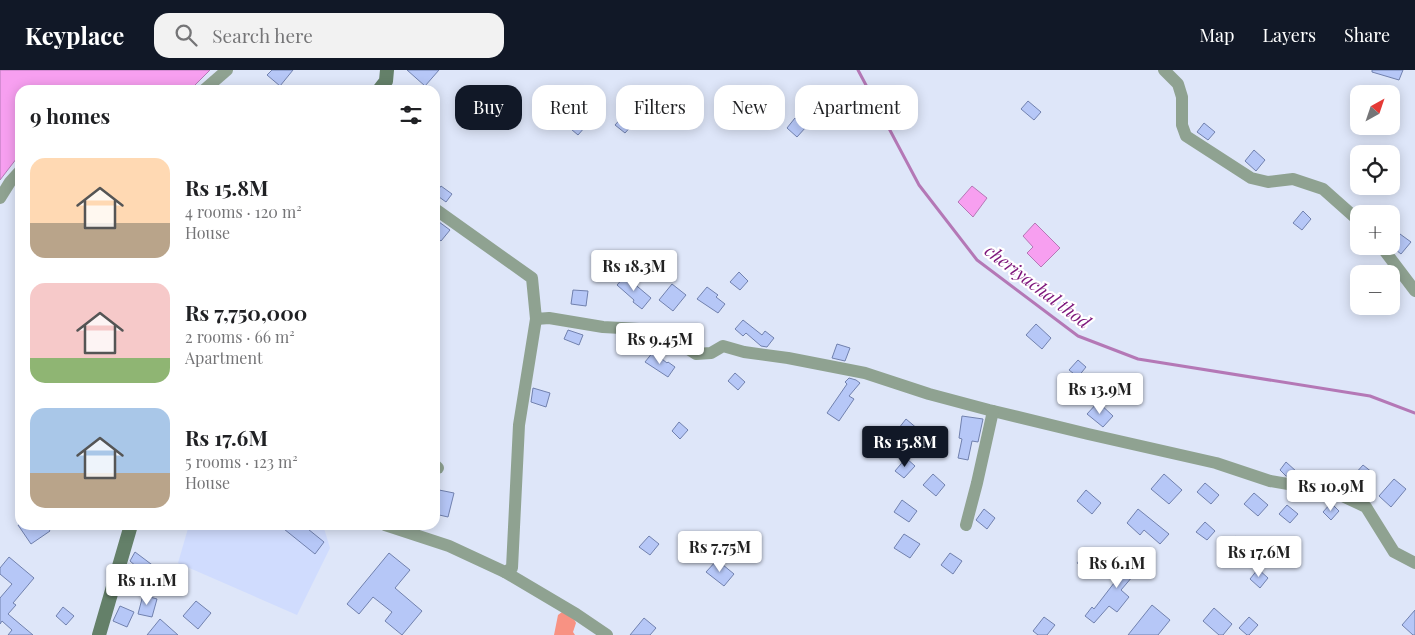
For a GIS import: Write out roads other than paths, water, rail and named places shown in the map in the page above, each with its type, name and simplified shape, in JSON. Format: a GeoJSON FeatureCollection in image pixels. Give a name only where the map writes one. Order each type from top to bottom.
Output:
{"type":"FeatureCollection","features":[{"type":"Feature","properties":{"kind":"main road"},"geometry":{"type":"LineString","coordinates":[[382,85],[386,80],[387,70]]}},
{"type":"Feature","properties":{"kind":"main road"},"geometry":{"type":"LineString","coordinates":[[99,635],[130,530]]}},
{"type":"Feature","properties":{"kind":"street"},"geometry":{"type":"LineString","coordinates":[[210,85],[227,70]]}},
{"type":"Feature","properties":{"kind":"street"},"geometry":{"type":"LineString","coordinates":[[1164,70],[1178,84],[1182,97],[1182,125],[1186,136],[1251,178],[1268,182],[1293,179],[1323,189],[1350,213]]}},
{"type":"Feature","properties":{"kind":"street"},"geometry":{"type":"LineString","coordinates":[[0,198],[15,176]]}},
{"type":"Feature","properties":{"kind":"street"},"geometry":{"type":"LineString","coordinates":[[440,213],[532,278],[536,319],[519,425],[512,568],[505,572]]}},
{"type":"Feature","properties":{"kind":"street"},"geometry":{"type":"LineString","coordinates":[[1387,255],[1415,291]]}},
{"type":"Feature","properties":{"kind":"street"},"geometry":{"type":"LineString","coordinates":[[536,319],[549,318],[604,327],[639,329],[677,342],[696,354],[710,353],[722,346],[744,352],[788,358],[865,373],[929,394],[993,411],[1216,464],[1270,481],[1334,492],[1366,507],[1394,552],[1415,563]]}},
{"type":"Feature","properties":{"kind":"street"},"geometry":{"type":"LineString","coordinates":[[966,525],[993,411]]}},
{"type":"Feature","properties":{"kind":"street"},"geometry":{"type":"LineString","coordinates":[[400,530],[449,546],[505,572],[576,614],[606,635]]}},
{"type":"Feature","properties":{"kind":"waterway","name":"cheriyachal thod"},"geometry":{"type":"LineString","coordinates":[[858,70],[919,185],[977,260],[1078,336],[1138,359],[1370,396],[1415,413]]}}]}
